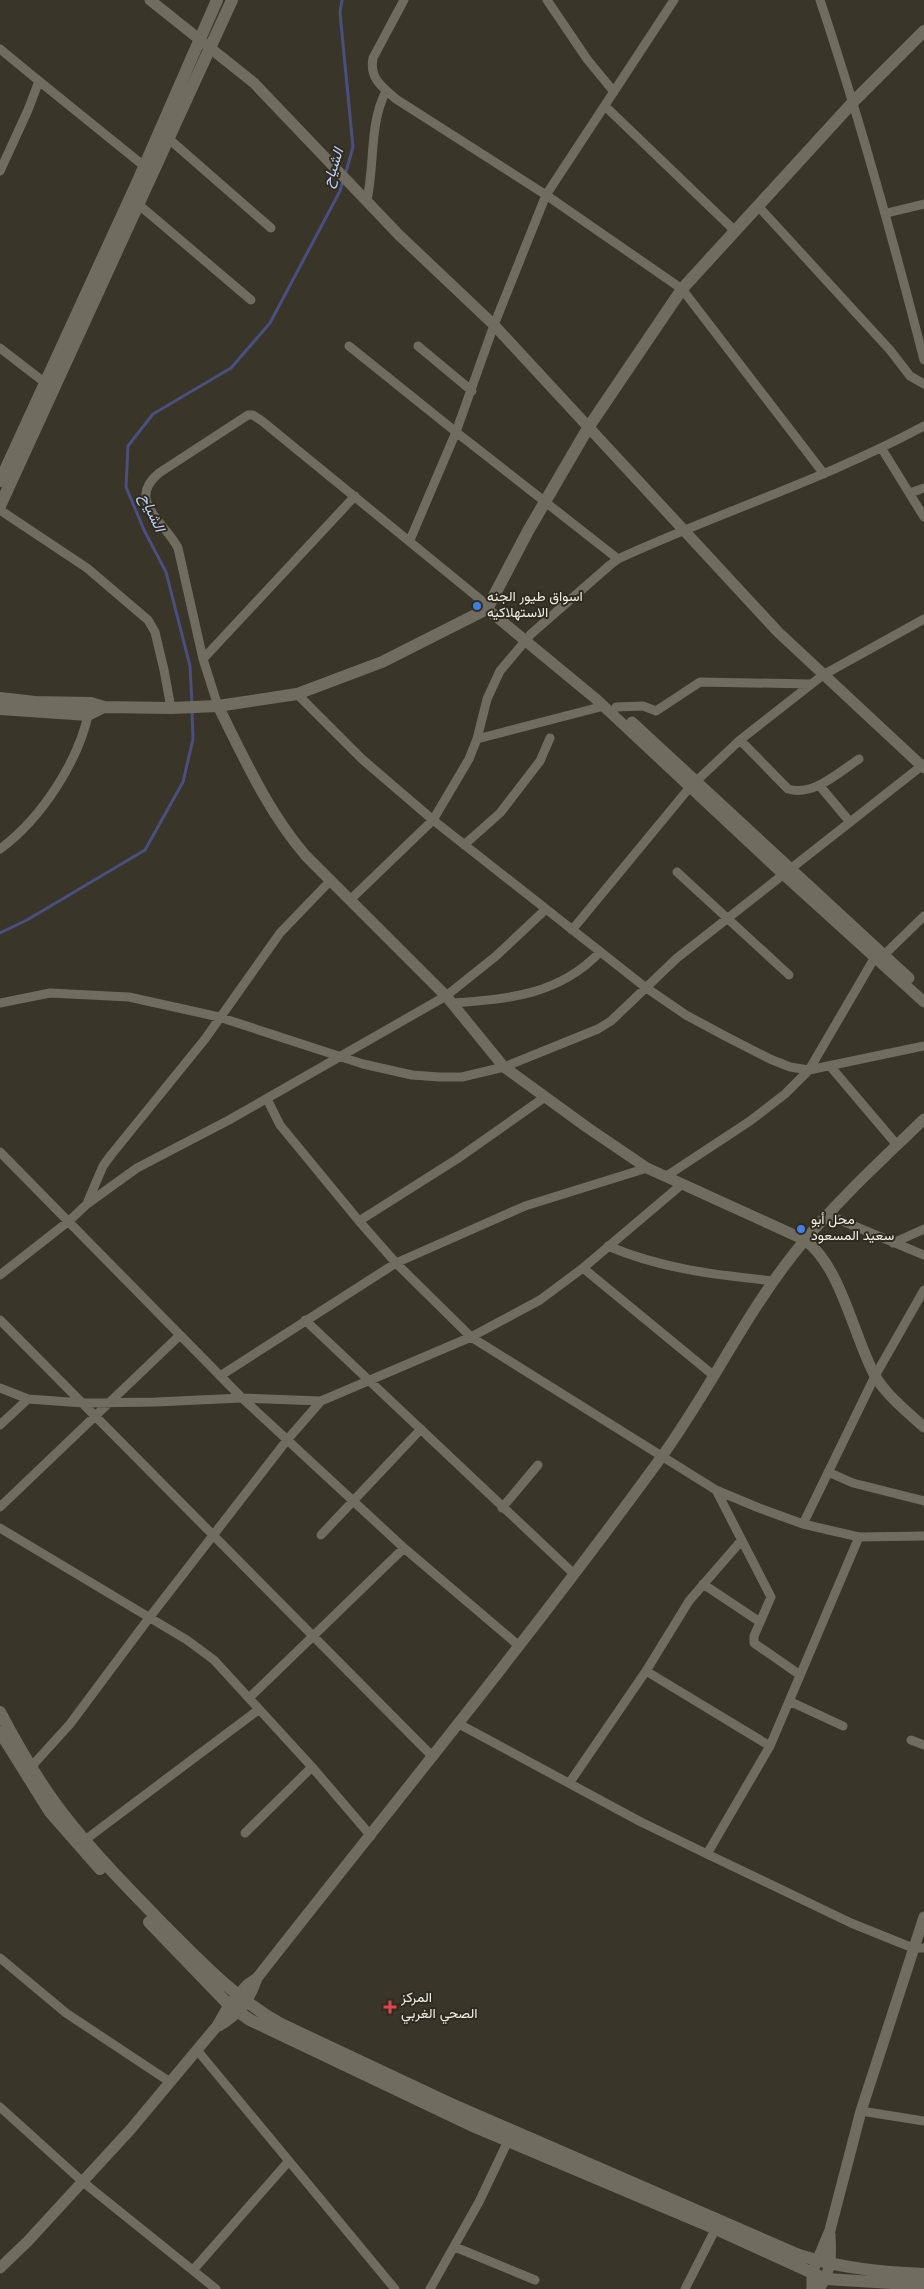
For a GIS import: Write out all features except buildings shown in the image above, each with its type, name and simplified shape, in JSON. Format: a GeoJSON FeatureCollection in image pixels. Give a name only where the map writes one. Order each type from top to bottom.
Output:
{"type":"FeatureCollection","features":[{"type":"Feature","properties":{"kind":"main road"},"geometry":{"type":"LineString","coordinates":[[0,506],[49,387],[217,0]]}},
{"type":"Feature","properties":{"kind":"main road"},"geometry":{"type":"LineString","coordinates":[[0,480],[49,387],[138,204],[232,0]]}},
{"type":"Feature","properties":{"kind":"main road"},"geometry":{"type":"LineString","coordinates":[[0,709],[212,707],[297,694],[382,662],[487,604],[588,428],[682,289],[854,101],[924,35]]}},
{"type":"Feature","properties":{"kind":"main road"},"geometry":{"type":"LineString","coordinates":[[0,698],[89,709]]}},
{"type":"Feature","properties":{"kind":"main road"},"geometry":{"type":"LineString","coordinates":[[0,1712],[31,1767],[64,1816],[85,1840],[91,1853]]}},
{"type":"Feature","properties":{"kind":"main road"},"geometry":{"type":"LineString","coordinates":[[0,1732],[50,1812],[188,1950],[238,2004],[278,2034],[508,2141],[718,2225],[831,2264],[876,2272],[924,2274]]}},
{"type":"Feature","properties":{"kind":"main road"},"geometry":{"type":"LineString","coordinates":[[238,2004],[718,2225],[812,2273],[823,2284],[924,2285]]}},
{"type":"Feature","properties":{"kind":"street"},"geometry":{"type":"LineString","coordinates":[[0,1003],[42,994],[66,992],[130,997],[219,1016],[340,1057],[412,1075],[462,1077],[504,1066],[598,1029],[622,1011],[645,987],[728,918],[923,766],[778,632],[494,325],[442,278],[254,84],[150,0]]}},
{"type":"Feature","properties":{"kind":"street"},"geometry":{"type":"LineString","coordinates":[[404,0],[373,58],[371,68],[373,76],[386,90],[423,117],[546,195],[682,289],[824,474]]}},
{"type":"Feature","properties":{"kind":"street"},"geometry":{"type":"LineString","coordinates":[[547,0],[587,59],[614,92]]}},
{"type":"Feature","properties":{"kind":"street"},"geometry":{"type":"LineString","coordinates":[[410,540],[456,432],[494,325],[546,195],[606,107],[674,0]]}},
{"type":"Feature","properties":{"kind":"street"},"geometry":{"type":"LineString","coordinates":[[820,0],[854,101],[886,213],[924,360]]}},
{"type":"Feature","properties":{"kind":"street"},"geometry":{"type":"LineString","coordinates":[[0,49],[144,166]]}},
{"type":"Feature","properties":{"kind":"street"},"geometry":{"type":"LineString","coordinates":[[0,171],[39,81]]}},
{"type":"Feature","properties":{"kind":"street"},"geometry":{"type":"LineString","coordinates":[[367,200],[375,146],[376,118],[386,90]]}},
{"type":"Feature","properties":{"kind":"street"},"geometry":{"type":"LineString","coordinates":[[606,107],[734,230]]}},
{"type":"Feature","properties":{"kind":"street"},"geometry":{"type":"LineString","coordinates":[[169,139],[271,228]]}},
{"type":"Feature","properties":{"kind":"street"},"geometry":{"type":"LineString","coordinates":[[138,204],[251,300]]}},
{"type":"Feature","properties":{"kind":"street"},"geometry":{"type":"LineString","coordinates":[[886,213],[924,204]]}},
{"type":"Feature","properties":{"kind":"street"},"geometry":{"type":"LineString","coordinates":[[758,206],[883,342],[910,376],[924,384]]}},
{"type":"Feature","properties":{"kind":"street"},"geometry":{"type":"LineString","coordinates":[[349,346],[618,559]]}},
{"type":"Feature","properties":{"kind":"street"},"geometry":{"type":"LineString","coordinates":[[418,346],[472,391]]}},
{"type":"Feature","properties":{"kind":"street"},"geometry":{"type":"LineString","coordinates":[[0,348],[49,387]]}},
{"type":"Feature","properties":{"kind":"street"},"geometry":{"type":"LineString","coordinates":[[924,993],[786,872],[610,707],[410,540],[253,415],[248,416],[152,479],[148,484],[146,493],[148,503],[157,522],[171,535],[178,548],[212,707],[274,815],[306,856],[450,1000],[504,1066],[647,1168],[805,1240],[818,1251],[824,1260],[875,1376],[902,1407],[924,1427]]}},
{"type":"Feature","properties":{"kind":"street"},"geometry":{"type":"LineString","coordinates":[[351,899],[433,820],[459,778],[477,739],[493,683],[528,637],[618,559],[683,530],[882,449],[924,426]]}},
{"type":"Feature","properties":{"kind":"street"},"geometry":{"type":"LineString","coordinates":[[882,449],[924,517]]}},
{"type":"Feature","properties":{"kind":"street"},"geometry":{"type":"LineString","coordinates":[[910,493],[924,488]]}},
{"type":"Feature","properties":{"kind":"street"},"geometry":{"type":"LineString","coordinates":[[203,659],[355,496]]}},
{"type":"Feature","properties":{"kind":"street"},"geometry":{"type":"LineString","coordinates":[[0,510],[88,568],[148,620],[160,651],[174,708]]}},
{"type":"Feature","properties":{"kind":"street"},"geometry":{"type":"LineString","coordinates":[[572,930],[694,784],[740,740],[823,675],[924,618]]}},
{"type":"Feature","properties":{"kind":"street"},"geometry":{"type":"LineString","coordinates":[[477,739],[610,707],[642,706],[656,711],[700,682],[811,684]]}},
{"type":"Feature","properties":{"kind":"street"},"geometry":{"type":"LineString","coordinates":[[297,694],[362,759],[433,820],[645,987],[686,1015],[770,1059],[790,1067],[809,1070],[924,1046]]}},
{"type":"Feature","properties":{"kind":"street"},"geometry":{"type":"LineString","coordinates":[[0,849],[21,832],[43,806],[74,756],[89,709]]}},
{"type":"Feature","properties":{"kind":"street"},"geometry":{"type":"LineString","coordinates":[[464,845],[500,813],[540,761],[550,738]]}},
{"type":"Feature","properties":{"kind":"street"},"geometry":{"type":"LineString","coordinates":[[740,740],[788,789],[798,792],[818,785],[859,759]]}},
{"type":"Feature","properties":{"kind":"street"},"geometry":{"type":"LineString","coordinates":[[818,785],[850,822]]}},
{"type":"Feature","properties":{"kind":"street"},"geometry":{"type":"LineString","coordinates":[[677,872],[789,975]]}},
{"type":"Feature","properties":{"kind":"street"},"geometry":{"type":"LineString","coordinates":[[87,1204],[103,1166],[111,1155],[205,1039],[219,1016],[280,933],[330,880]]}},
{"type":"Feature","properties":{"kind":"street"},"geometry":{"type":"LineString","coordinates":[[0,1275],[69,1221],[87,1204],[137,1168],[267,1099],[340,1057],[450,1000],[546,910]]}},
{"type":"Feature","properties":{"kind":"street"},"geometry":{"type":"LineString","coordinates":[[664,1177],[750,1121],[784,1094],[809,1070],[880,956],[924,916]]}},
{"type":"Feature","properties":{"kind":"street"},"geometry":{"type":"LineString","coordinates":[[450,1000],[503,1000],[539,991],[578,972],[600,952]]}},
{"type":"Feature","properties":{"kind":"street"},"geometry":{"type":"LineString","coordinates":[[880,956],[924,1002]]}},
{"type":"Feature","properties":{"kind":"street"},"geometry":{"type":"LineString","coordinates":[[830,1066],[897,1145]]}},
{"type":"Feature","properties":{"kind":"street"},"geometry":{"type":"LineString","coordinates":[[359,1221],[457,1158],[545,1097]]}},
{"type":"Feature","properties":{"kind":"street"},"geometry":{"type":"LineString","coordinates":[[267,1099],[280,1125],[359,1221],[396,1263],[471,1337],[716,1490],[803,1524],[859,1537],[924,1536]]}},
{"type":"Feature","properties":{"kind":"street"},"geometry":{"type":"LineString","coordinates":[[0,2268],[83,2182],[238,2004],[318,1899],[371,1836],[459,1724],[662,1457],[741,1330],[774,1281],[805,1240],[924,1119]]}},
{"type":"Feature","properties":{"kind":"street"},"geometry":{"type":"LineString","coordinates":[[0,1152],[242,1398],[404,1548],[518,1645]]}},
{"type":"Feature","properties":{"kind":"street"},"geometry":{"type":"LineString","coordinates":[[220,1376],[396,1263],[525,1206],[647,1168]]}},
{"type":"Feature","properties":{"kind":"street"},"geometry":{"type":"LineString","coordinates":[[31,1767],[70,1724],[149,1618],[287,1440],[321,1401],[471,1337],[540,1300],[583,1268],[681,1185]]}},
{"type":"Feature","properties":{"kind":"street"},"geometry":{"type":"LineString","coordinates":[[828,1215],[924,1255]]}},
{"type":"Feature","properties":{"kind":"street"},"geometry":{"type":"LineString","coordinates":[[893,1243],[924,1229]]}},
{"type":"Feature","properties":{"kind":"street"},"geometry":{"type":"LineString","coordinates":[[608,1246],[658,1265],[707,1274],[774,1281]]}},
{"type":"Feature","properties":{"kind":"street"},"geometry":{"type":"LineString","coordinates":[[583,1268],[713,1375]]}},
{"type":"Feature","properties":{"kind":"street"},"geometry":{"type":"LineString","coordinates":[[803,1524],[875,1376],[924,1290]]}},
{"type":"Feature","properties":{"kind":"street"},"geometry":{"type":"LineString","coordinates":[[0,1320],[433,1757]]}},
{"type":"Feature","properties":{"kind":"street"},"geometry":{"type":"LineString","coordinates":[[305,1320],[573,1573]]}},
{"type":"Feature","properties":{"kind":"street"},"geometry":{"type":"LineString","coordinates":[[0,1507],[107,1402],[179,1336]]}},
{"type":"Feature","properties":{"kind":"street"},"geometry":{"type":"LineString","coordinates":[[0,1388],[28,1399],[83,1403],[242,1398],[321,1401]]}},
{"type":"Feature","properties":{"kind":"street"},"geometry":{"type":"LineString","coordinates":[[0,1425],[28,1399]]}},
{"type":"Feature","properties":{"kind":"street"},"geometry":{"type":"LineString","coordinates":[[321,1535],[421,1429]]}},
{"type":"Feature","properties":{"kind":"street"},"geometry":{"type":"LineString","coordinates":[[502,1508],[538,1465]]}},
{"type":"Feature","properties":{"kind":"street"},"geometry":{"type":"LineString","coordinates":[[828,1472],[853,1483],[924,1501]]}},
{"type":"Feature","properties":{"kind":"street"},"geometry":{"type":"LineString","coordinates":[[716,1490],[771,1597],[754,1636],[754,1643],[800,1674]]}},
{"type":"Feature","properties":{"kind":"street"},"geometry":{"type":"LineString","coordinates":[[0,1528],[210,1656],[312,1767],[371,1836]]}},
{"type":"Feature","properties":{"kind":"street"},"geometry":{"type":"LineString","coordinates":[[707,1854],[770,1746],[859,1537]]}},
{"type":"Feature","properties":{"kind":"street"},"geometry":{"type":"LineString","coordinates":[[570,1782],[646,1671],[673,1626],[703,1584],[741,1541]]}},
{"type":"Feature","properties":{"kind":"street"},"geometry":{"type":"LineString","coordinates":[[249,1698],[404,1548]]}},
{"type":"Feature","properties":{"kind":"street"},"geometry":{"type":"LineString","coordinates":[[703,1584],[760,1622]]}},
{"type":"Feature","properties":{"kind":"street"},"geometry":{"type":"LineString","coordinates":[[646,1671],[770,1746]]}},
{"type":"Feature","properties":{"kind":"street"},"geometry":{"type":"LineString","coordinates":[[789,1701],[844,1726]]}},
{"type":"Feature","properties":{"kind":"street"},"geometry":{"type":"LineString","coordinates":[[85,1840],[258,1710]]}},
{"type":"Feature","properties":{"kind":"street"},"geometry":{"type":"LineString","coordinates":[[459,1724],[570,1782],[641,1822],[851,1923],[918,1948]]}},
{"type":"Feature","properties":{"kind":"street"},"geometry":{"type":"LineString","coordinates":[[911,1740],[924,1745]]}},
{"type":"Feature","properties":{"kind":"street"},"geometry":{"type":"LineString","coordinates":[[245,1834],[312,1767]]}},
{"type":"Feature","properties":{"kind":"street"},"geometry":{"type":"LineString","coordinates":[[812,2289],[812,2273],[830,2230],[861,2111],[918,1948],[924,1917]]}},
{"type":"Feature","properties":{"kind":"street"},"geometry":{"type":"LineString","coordinates":[[0,1958],[43,1996],[73,2019],[170,2082]]}},
{"type":"Feature","properties":{"kind":"street"},"geometry":{"type":"LineString","coordinates":[[197,2050],[395,2289]]}},
{"type":"Feature","properties":{"kind":"street"},"geometry":{"type":"LineString","coordinates":[[0,2107],[83,2182],[194,2269],[216,2289]]}},
{"type":"Feature","properties":{"kind":"street"},"geometry":{"type":"LineString","coordinates":[[861,2111],[924,2121]]}},
{"type":"Feature","properties":{"kind":"street"},"geometry":{"type":"LineString","coordinates":[[430,2289],[455,2247],[508,2141]]}},
{"type":"Feature","properties":{"kind":"street"},"geometry":{"type":"LineString","coordinates":[[194,2269],[288,2162]]}},
{"type":"Feature","properties":{"kind":"street"},"geometry":{"type":"LineString","coordinates":[[685,2289],[718,2225]]}},
{"type":"Feature","properties":{"kind":"street"},"geometry":{"type":"LineString","coordinates":[[823,2284],[831,2264],[830,2230]]}},
{"type":"Feature","properties":{"kind":"street"},"geometry":{"type":"LineString","coordinates":[[455,2247],[535,2280]]}},
{"type":"Feature","properties":{"kind":"waterway","name":"الشياح"},"geometry":{"type":"LineString","coordinates":[[342,0],[340,13],[353,147],[345,175]]}},
{"type":"Feature","properties":{"kind":"waterway","name":"الشياح"},"geometry":{"type":"LineString","coordinates":[[192,705],[190,666],[166,572],[144,530],[126,487],[128,446],[153,414],[231,368],[270,323],[340,191],[343,181]]}},
{"type":"Feature","properties":{"kind":"waterway","name":"الشياح"},"geometry":{"type":"LineString","coordinates":[[0,933],[27,920],[145,850],[183,782],[193,739],[192,711]]}},
{"type":"Feature","properties":{"kind":"place","name":"اسواق طيور الجنه الاستهلاكيه"},"geometry":{"type":"Point","coordinates":[477,606]}},
{"type":"Feature","properties":{"kind":"place","name":"محل أبو سعيد المسعود"},"geometry":{"type":"Point","coordinates":[801,1229]}},
{"type":"Feature","properties":{"kind":"place","name":"المركز الصحي الغربي"},"geometry":{"type":"Point","coordinates":[390,2007]}}]}
